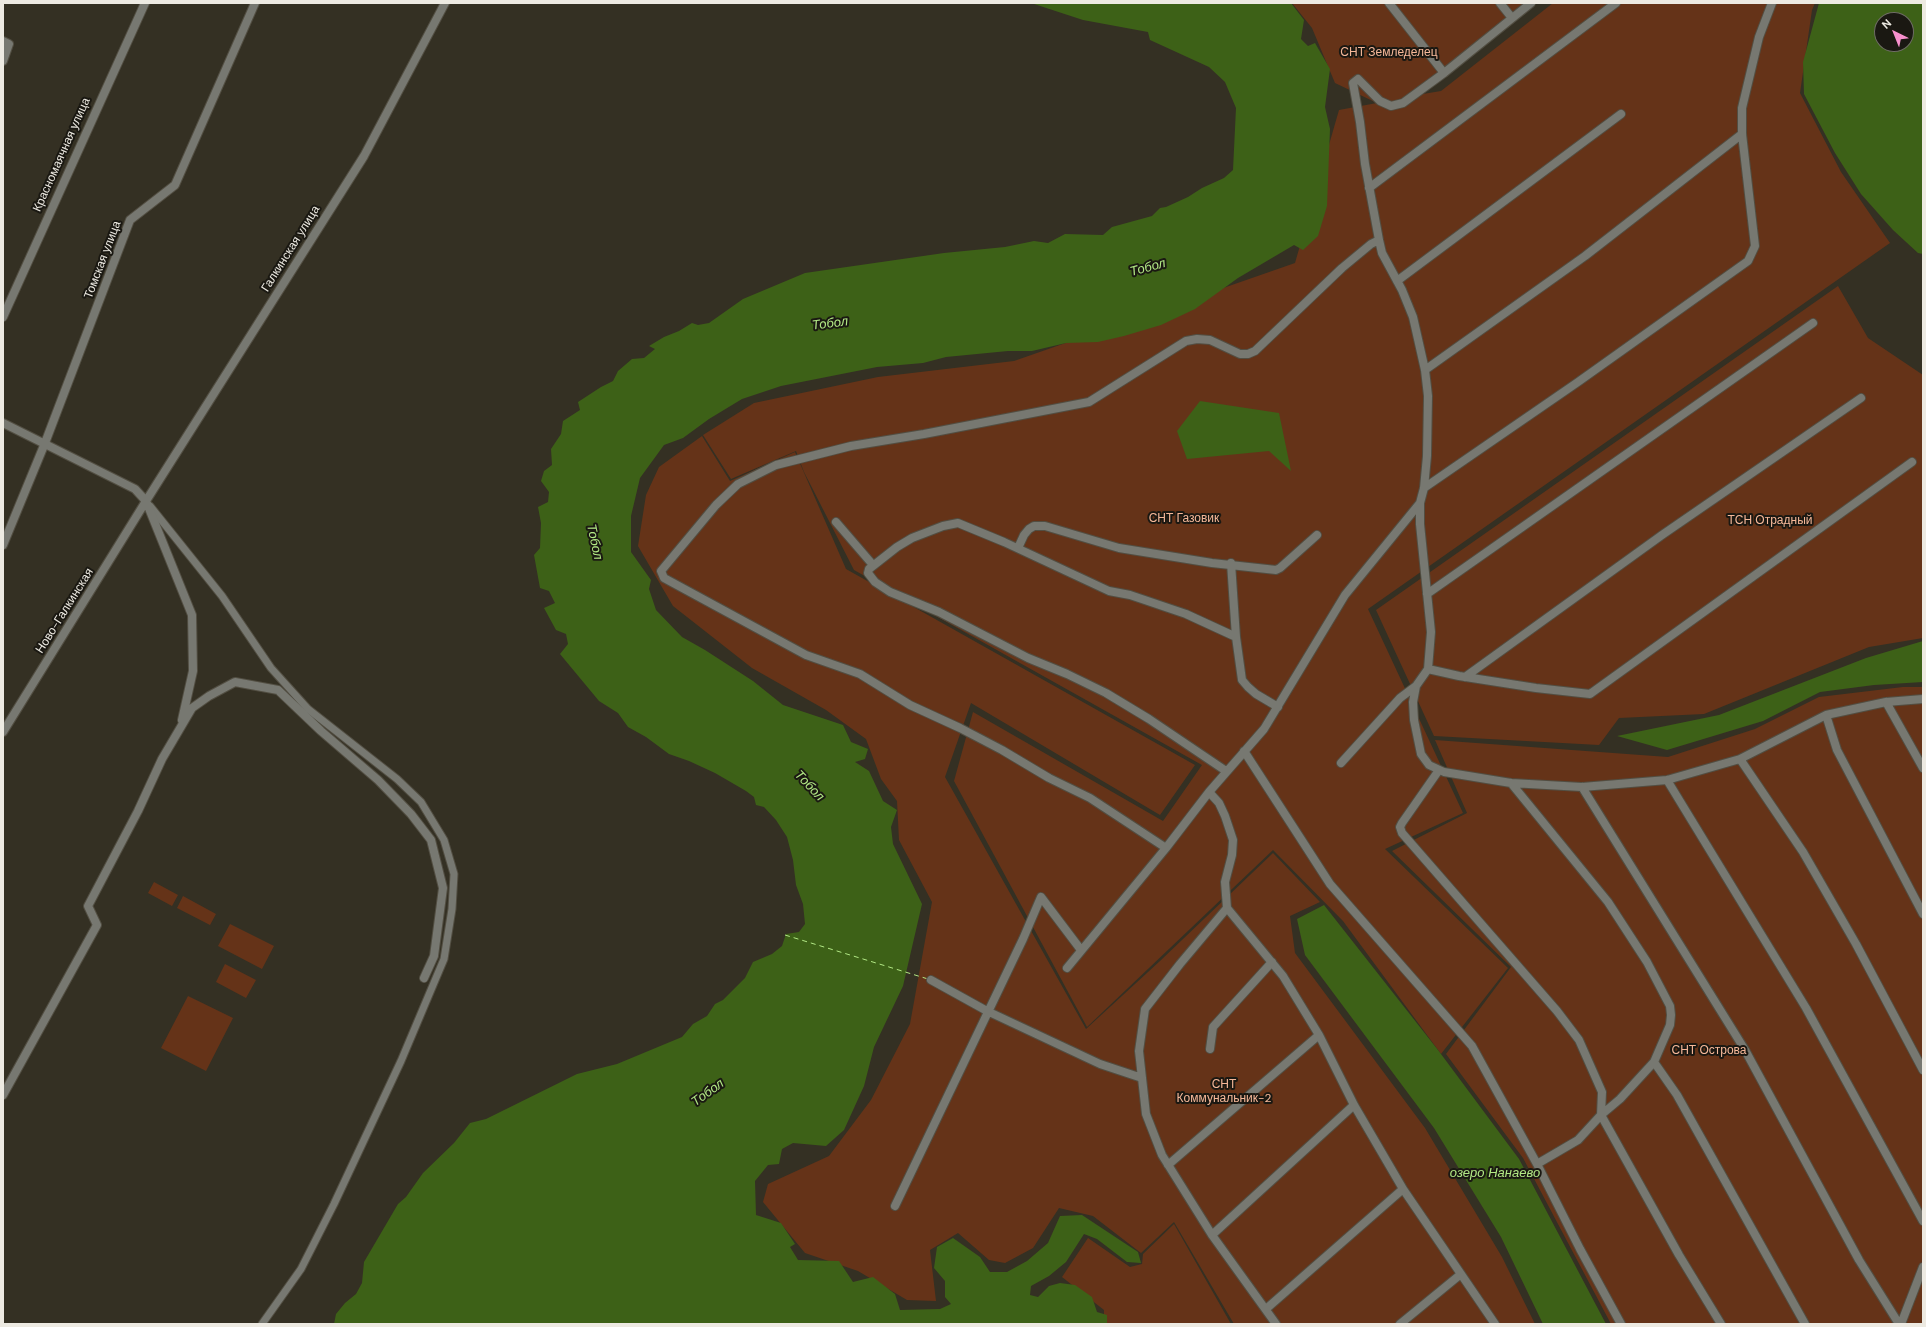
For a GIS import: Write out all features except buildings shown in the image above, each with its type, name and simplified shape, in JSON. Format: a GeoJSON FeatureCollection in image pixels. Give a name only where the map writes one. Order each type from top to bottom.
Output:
{"type":"FeatureCollection","features":[{"type":"Feature","properties":{"kind":"street","name":"Красномаячная улица"},"geometry":{"type":"LineString","coordinates":[[3,317],[145,3]]}},
{"type":"Feature","properties":{"kind":"street","name":"Томская улица"},"geometry":{"type":"LineString","coordinates":[[3,545],[46,443],[130,220],[175,185],[255,3]]}},
{"type":"Feature","properties":{"kind":"street","name":"Галкинская улица"},"geometry":{"type":"LineString","coordinates":[[146,501],[364,156],[445,3]]}},
{"type":"Feature","properties":{"kind":"street"},"geometry":{"type":"LineString","coordinates":[[1389,3],[1444,73]]}},
{"type":"Feature","properties":{"kind":"street"},"geometry":{"type":"LineString","coordinates":[[1500,3],[1512,18]]}},
{"type":"Feature","properties":{"kind":"street"},"geometry":{"type":"LineString","coordinates":[[1341,763],[1400,698],[1416,686],[1428,669],[1431,632],[1420,503],[1424,488],[1427,456],[1428,396],[1425,370],[1413,317],[1398,281],[1382,253],[1369,188],[1353,83],[1358,79],[1380,101],[1391,106],[1403,103],[1444,73],[1531,3]]}},
{"type":"Feature","properties":{"kind":"street"},"geometry":{"type":"LineString","coordinates":[[1369,188],[1616,3]]}},
{"type":"Feature","properties":{"kind":"street"},"geometry":{"type":"LineString","coordinates":[[1424,488],[1578,382],[1748,261],[1753,253],[1754,239],[1742,134],[1742,108],[1759,37],[1772,3]]}},
{"type":"Feature","properties":{"kind":"street"},"geometry":{"type":"LineString","coordinates":[[3,41],[10,44],[3,61]]}},
{"type":"Feature","properties":{"kind":"street"},"geometry":{"type":"LineString","coordinates":[[1398,281],[1621,114]]}},
{"type":"Feature","properties":{"kind":"street"},"geometry":{"type":"LineString","coordinates":[[1425,370],[1585,256],[1742,134]]}},
{"type":"Feature","properties":{"kind":"street"},"geometry":{"type":"LineString","coordinates":[[1166,848],[1090,798],[1049,778],[1002,750],[960,728],[910,705],[860,674],[806,655],[664,578],[661,571],[712,510],[732,490],[758,473],[776,465],[851,446],[924,434],[1089,402],[1186,341],[1197,339],[1210,340],[1240,354],[1248,354],[1255,351],[1342,268],[1371,244],[1379,240]]}},
{"type":"Feature","properties":{"kind":"street"},"geometry":{"type":"LineString","coordinates":[[1427,594],[1813,323]]}},
{"type":"Feature","properties":{"kind":"street"},"geometry":{"type":"LineString","coordinates":[[1465,677],[1662,535],[1861,398]]}},
{"type":"Feature","properties":{"kind":"street"},"geometry":{"type":"LineString","coordinates":[[3,423],[46,443],[135,489],[222,596],[272,668],[308,709],[397,779],[421,802],[444,840],[454,874],[452,909],[444,959],[401,1061],[334,1204],[301,1269],[262,1324]]}},
{"type":"Feature","properties":{"kind":"street"},"geometry":{"type":"LineString","coordinates":[[1428,669],[1465,677],[1536,688],[1590,694],[1912,462]]}},
{"type":"Feature","properties":{"kind":"street"},"geometry":{"type":"LineString","coordinates":[[146,501],[192,615],[193,670],[180,727]]}},
{"type":"Feature","properties":{"kind":"street","name":"Ново-Галкинская"},"geometry":{"type":"LineString","coordinates":[[3,732],[146,501]]}},
{"type":"Feature","properties":{"kind":"street"},"geometry":{"type":"LineString","coordinates":[[1067,968],[1166,848],[1226,771],[1264,729],[1278,707],[1290,683],[1345,595],[1420,503]]}},
{"type":"Feature","properties":{"kind":"street"},"geometry":{"type":"LineString","coordinates":[[836,522],[873,565]]}},
{"type":"Feature","properties":{"kind":"street"},"geometry":{"type":"LineString","coordinates":[[1226,771],[1150,719],[1106,693],[1068,674],[1028,658],[939,612],[881,587],[868,573],[869,569],[873,565],[896,547],[912,538],[943,526],[958,524],[1018,548],[1109,591],[1130,595],[1186,614],[1236,636]]}},
{"type":"Feature","properties":{"kind":"street"},"geometry":{"type":"LineString","coordinates":[[1018,548],[1029,529],[1034,526],[1045,526],[1119,548],[1276,570],[1318,535]]}},
{"type":"Feature","properties":{"kind":"street"},"geometry":{"type":"LineString","coordinates":[[1231,563],[1236,636],[1242,680],[1256,694],[1278,707]]}},
{"type":"Feature","properties":{"kind":"street"},"geometry":{"type":"LineString","coordinates":[[3,1095],[97,925],[88,906],[138,811],[162,759],[192,708],[209,696],[235,682],[278,690],[321,731],[378,780],[411,814],[431,840],[443,888],[434,956],[424,978]]}},
{"type":"Feature","properties":{"kind":"street"},"geometry":{"type":"LineString","coordinates":[[1416,686],[1414,720],[1421,754],[1429,765],[1439,770],[1511,783],[1582,787],[1667,780],[1740,759],[1826,715],[1886,702],[1923,699]]}},
{"type":"Feature","properties":{"kind":"street"},"geometry":{"type":"LineString","coordinates":[[1886,702],[1923,768]]}},
{"type":"Feature","properties":{"kind":"street"},"geometry":{"type":"LineString","coordinates":[[1826,715],[1837,750],[1923,914]]}},
{"type":"Feature","properties":{"kind":"street"},"geometry":{"type":"LineString","coordinates":[[1244,751],[1330,884],[1472,1046],[1537,1164],[1580,1249],[1621,1324]]}},
{"type":"Feature","properties":{"kind":"street"},"geometry":{"type":"LineString","coordinates":[[1740,759],[1803,852],[1856,944],[1923,1070]]}},
{"type":"Feature","properties":{"kind":"street"},"geometry":{"type":"LineString","coordinates":[[1439,770],[1402,822],[1400,827],[1402,833],[1557,1011],[1579,1040],[1602,1092],[1601,1115],[1679,1255],[1721,1324]]}},
{"type":"Feature","properties":{"kind":"street"},"geometry":{"type":"LineString","coordinates":[[1667,780],[1806,1008],[1923,1221]]}},
{"type":"Feature","properties":{"kind":"street"},"geometry":{"type":"LineString","coordinates":[[1511,783],[1608,902],[1646,962],[1670,1006],[1671,1015],[1670,1025],[1654,1062],[1620,1099],[1601,1115],[1578,1140],[1537,1164]]}},
{"type":"Feature","properties":{"kind":"street"},"geometry":{"type":"LineString","coordinates":[[1582,787],[1745,1050],[1859,1260],[1900,1324]]}},
{"type":"Feature","properties":{"kind":"street"},"geometry":{"type":"LineString","coordinates":[[1209,792],[1218,803],[1225,816],[1233,840],[1232,854],[1225,882],[1227,908],[1283,976],[1319,1035],[1354,1105],[1403,1189],[1495,1324]]}},
{"type":"Feature","properties":{"kind":"street"},"geometry":{"type":"LineString","coordinates":[[895,1206],[987,1011],[1023,939],[1041,897],[1082,950]]}},
{"type":"Feature","properties":{"kind":"street"},"geometry":{"type":"LineString","coordinates":[[1227,908],[1145,1009],[1139,1051],[1146,1114],[1162,1156],[1212,1235],[1276,1324]]}},
{"type":"Feature","properties":{"kind":"street"},"geometry":{"type":"LineString","coordinates":[[1210,1049],[1213,1026],[1272,962]]}},
{"type":"Feature","properties":{"kind":"street"},"geometry":{"type":"LineString","coordinates":[[931,980],[987,1011],[1100,1064],[1142,1078]]}},
{"type":"Feature","properties":{"kind":"street"},"geometry":{"type":"LineString","coordinates":[[1168,1165],[1319,1035]]}},
{"type":"Feature","properties":{"kind":"street"},"geometry":{"type":"LineString","coordinates":[[1654,1062],[1677,1096],[1805,1324]]}},
{"type":"Feature","properties":{"kind":"street"},"geometry":{"type":"LineString","coordinates":[[1212,1235],[1354,1105]]}},
{"type":"Feature","properties":{"kind":"street"},"geometry":{"type":"LineString","coordinates":[[1266,1309],[1403,1189]]}},
{"type":"Feature","properties":{"kind":"street"},"geometry":{"type":"LineString","coordinates":[[1900,1324],[1923,1267]]}},
{"type":"Feature","properties":{"kind":"street"},"geometry":{"type":"LineString","coordinates":[[1400,1324],[1461,1274]]}},
{"type":"Feature","properties":{"kind":"green space","name":"СНТ Газовик"},"geometry":{"type":"Polygon","coordinates":[[[1292,3],[1537,3],[1417,95],[1441,91],[1553,3],[1815,3],[1812,10],[1800,93],[1841,172],[1890,243],[1368,609],[1463,813],[1385,849],[1508,968],[1441,1054],[1343,921],[1273,850],[1087,1027],[954,781],[973,712],[1163,821],[1202,765],[854,570],[804,472],[796,451],[731,479],[703,435],[754,403],[878,377],[1014,361],[1295,263],[1339,110],[1377,103],[1335,83],[1312,28],[1292,3]]]}},
{"type":"Feature","properties":{"kind":"green space","name":"ТСН Отрадный"},"geometry":{"type":"Polygon","coordinates":[[[1838,286],[1868,338],[1923,375],[1923,638],[1869,647],[1704,714],[1619,718],[1599,745],[1434,736],[1376,610],[1838,286]]]}},
{"type":"Feature","properties":{"kind":"green space","name":"СНТ Коммунальник-2"},"geometry":{"type":"Polygon","coordinates":[[[702,436],[730,481],[795,452],[846,569],[1195,765],[1160,815],[971,703],[945,777],[1086,1029],[1273,853],[1320,902],[1290,916],[1295,953],[1425,1128],[1502,1257],[1535,1324],[1234,1324],[1174,1222],[1141,1253],[1093,1216],[1059,1208],[1033,1248],[1005,1263],[989,1260],[958,1233],[930,1250],[936,1301],[907,1300],[858,1271],[805,1253],[763,1202],[768,1184],[829,1156],[871,1100],[910,1024],[932,902],[899,840],[897,801],[881,779],[866,739],[826,710],[752,668],[673,606],[638,546],[646,495],[659,467],[702,436]]]}},
{"type":"Feature","properties":{"kind":"green space","name":"СНТ Острова"},"geometry":{"type":"Polygon","coordinates":[[[1903,687],[1923,687],[1923,1324],[1611,1324],[1523,1158],[1446,1054],[1511,967],[1392,851],[1467,813],[1435,740],[1668,757],[1755,729],[1819,697],[1903,687]]]}},
{"type":"Feature","properties":{"kind":"green space"},"geometry":{"type":"Polygon","coordinates":[[[154,882],[178,895],[172,906],[148,893],[154,882]]]}},
{"type":"Feature","properties":{"kind":"green space"},"geometry":{"type":"Polygon","coordinates":[[[183,896],[216,914],[210,925],[177,908],[183,896]]]}},
{"type":"Feature","properties":{"kind":"green space"},"geometry":{"type":"Polygon","coordinates":[[[230,924],[274,946],[262,969],[218,946],[230,924]]]}},
{"type":"Feature","properties":{"kind":"green space"},"geometry":{"type":"Polygon","coordinates":[[[225,964],[256,980],[246,998],[216,982],[225,964]]]}},
{"type":"Feature","properties":{"kind":"green space"},"geometry":{"type":"Polygon","coordinates":[[[188,996],[233,1018],[206,1071],[161,1048],[188,996]]]}},
{"type":"Feature","properties":{"kind":"green space"},"geometry":{"type":"Polygon","coordinates":[[[1174,1224],[1231,1324],[1104,1324],[1104,1310],[1062,1277],[1088,1238],[1130,1267],[1142,1264],[1143,1254],[1174,1224]]]}},
{"type":"Feature","properties":{"kind":"water","name":"Тобол"},"geometry":{"type":"Polygon","coordinates":[[[1031,3],[1291,3],[1304,20],[1301,39],[1308,46],[1315,43],[1330,69],[1325,107],[1330,129],[1327,206],[1318,236],[1303,250],[1294,245],[1238,278],[1195,309],[1161,325],[1124,336],[1098,342],[1066,343],[1032,351],[1008,351],[946,357],[923,363],[877,367],[781,386],[742,399],[709,419],[683,438],[664,445],[640,478],[631,516],[631,552],[651,580],[649,589],[656,610],[682,637],[753,681],[783,705],[843,725],[851,742],[868,749],[865,759],[855,762],[869,771],[883,801],[897,810],[891,827],[893,844],[922,904],[903,986],[874,1047],[864,1086],[844,1130],[826,1146],[793,1143],[782,1149],[779,1164],[768,1165],[755,1181],[756,1215],[781,1223],[795,1244],[790,1247],[798,1260],[839,1261],[853,1282],[873,1277],[895,1294],[900,1310],[940,1309],[951,1304],[945,1297],[945,1281],[934,1268],[937,1247],[953,1238],[980,1257],[990,1272],[1007,1272],[1027,1261],[1048,1243],[1060,1216],[1082,1215],[1138,1252],[1141,1263],[1127,1262],[1097,1239],[1084,1234],[1066,1262],[1049,1276],[1031,1286],[1030,1295],[1038,1297],[1049,1286],[1060,1283],[1075,1285],[1092,1297],[1097,1312],[1107,1315],[1107,1324],[334,1324],[336,1314],[345,1303],[356,1294],[362,1283],[364,1262],[398,1204],[406,1197],[423,1173],[454,1143],[470,1123],[486,1119],[577,1074],[617,1064],[682,1037],[693,1024],[707,1016],[715,1004],[723,1000],[745,978],[753,962],[772,954],[782,946],[786,934],[799,932],[805,924],[803,904],[796,885],[793,860],[787,837],[776,820],[764,807],[756,805],[754,797],[746,791],[715,773],[669,754],[646,737],[628,727],[618,713],[599,701],[560,654],[568,644],[566,634],[556,630],[544,608],[555,603],[549,591],[540,588],[534,555],[540,548],[541,523],[538,507],[548,502],[549,492],[541,481],[544,471],[552,465],[551,449],[561,434],[563,421],[580,410],[578,402],[613,381],[618,371],[632,359],[644,358],[655,349],[649,346],[692,323],[698,325],[709,323],[743,299],[805,273],[944,253],[1005,247],[1034,241],[1048,243],[1065,234],[1103,235],[1112,227],[1152,216],[1160,208],[1166,207],[1188,197],[1202,188],[1224,178],[1233,170],[1236,108],[1225,82],[1209,67],[1150,40],[1148,32],[1083,20],[1031,3]]]}},
{"type":"Feature","properties":{"kind":"water"},"geometry":{"type":"Polygon","coordinates":[[[1819,3],[1923,3],[1923,254],[1918,253],[1893,230],[1861,194],[1835,153],[1804,94],[1803,62],[1819,3]]]}},
{"type":"Feature","properties":{"kind":"water"},"geometry":{"type":"Polygon","coordinates":[[[1200,401],[1279,413],[1291,471],[1269,451],[1187,459],[1177,431],[1200,401]]]}},
{"type":"Feature","properties":{"kind":"water"},"geometry":{"type":"Polygon","coordinates":[[[1923,641],[1923,682],[1874,685],[1820,692],[1763,721],[1667,750],[1617,736],[1719,715],[1866,658],[1923,641]]]}},
{"type":"Feature","properties":{"kind":"water","name":"озеро Нанаево"},"geometry":{"type":"Polygon","coordinates":[[[1324,905],[1438,1050],[1519,1159],[1606,1324],[1543,1324],[1501,1237],[1434,1128],[1305,955],[1297,919],[1324,905]]]}},
{"type":"Feature","properties":{"kind":"ferry route"},"geometry":{"type":"LineString","coordinates":[[785,935],[928,979]]}},
{"type":"Feature","properties":{"kind":"park label","name":"СНТ Земледелец"},"geometry":{"type":"Point","coordinates":[1389,53]}}]}
